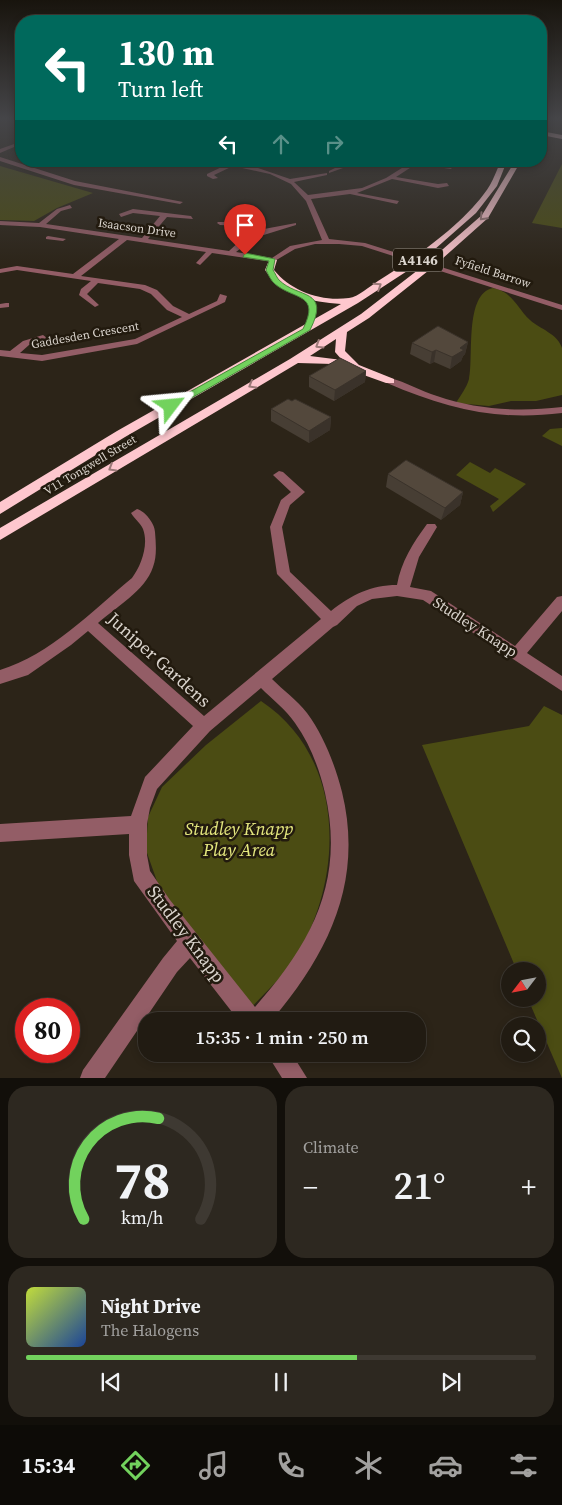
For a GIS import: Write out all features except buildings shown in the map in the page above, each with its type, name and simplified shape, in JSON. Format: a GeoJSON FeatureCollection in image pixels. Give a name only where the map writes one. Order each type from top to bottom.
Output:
{"type":"FeatureCollection","features":[{"type":"Feature","properties":{"kind":"highway","name":"V11 Tongwell Street"},"geometry":{"type":"LineString","coordinates":[[0,509],[121,434],[355,301],[415,262],[473,211],[492,186],[500,169]]}},
{"type":"Feature","properties":{"kind":"highway","name":"V11 Tongwell Street"},"geometry":{"type":"LineString","coordinates":[[0,534],[342,331],[430,265],[485,216],[513,169]]}},
{"type":"Feature","properties":{"kind":"highway"},"geometry":{"type":"LineString","coordinates":[[272,260],[269,270],[277,282],[304,296],[313,305],[314,316],[306,330]]}},
{"type":"Feature","properties":{"kind":"highway"},"geometry":{"type":"LineString","coordinates":[[304,296],[355,301]]}},
{"type":"Feature","properties":{"kind":"highway"},"geometry":{"type":"LineString","coordinates":[[342,331],[340,352],[354,366]]}},
{"type":"Feature","properties":{"kind":"highway"},"geometry":{"type":"LineString","coordinates":[[294,360],[326,360],[354,366],[390,381]]}},
{"type":"Feature","properties":{"kind":"street"},"geometry":{"type":"LineString","coordinates":[[32,169],[74,183],[180,202]]}},
{"type":"Feature","properties":{"kind":"street"},"geometry":{"type":"LineString","coordinates":[[209,176],[222,169]]}},
{"type":"Feature","properties":{"kind":"street"},"geometry":{"type":"LineString","coordinates":[[252,169],[289,181],[300,189],[307,197],[326,241]]}},
{"type":"Feature","properties":{"kind":"street"},"geometry":{"type":"LineString","coordinates":[[289,181],[328,173],[336,169]]}},
{"type":"Feature","properties":{"kind":"street"},"geometry":{"type":"LineString","coordinates":[[353,194],[393,178],[405,169]]}},
{"type":"Feature","properties":{"kind":"street"},"geometry":{"type":"LineString","coordinates":[[393,178],[439,188],[447,185]]}},
{"type":"Feature","properties":{"kind":"street"},"geometry":{"type":"LineString","coordinates":[[307,197],[353,194],[397,202]]}},
{"type":"Feature","properties":{"kind":"street"},"geometry":{"type":"LineString","coordinates":[[40,225],[59,210],[70,207]]}},
{"type":"Feature","properties":{"kind":"street"},"geometry":{"type":"LineString","coordinates":[[121,215],[133,211],[191,218]]}},
{"type":"Feature","properties":{"kind":"street"},"geometry":{"type":"LineString","coordinates":[[144,240],[152,232],[155,223],[164,215]]}},
{"type":"Feature","properties":{"kind":"street","name":"Isaacson Drive"},"geometry":{"type":"LineString","coordinates":[[0,223],[40,225],[272,260]]}},
{"type":"Feature","properties":{"kind":"street"},"geometry":{"type":"LineString","coordinates":[[220,223],[247,224],[262,231]]}},
{"type":"Feature","properties":{"kind":"street"},"geometry":{"type":"LineString","coordinates":[[231,253],[248,237],[262,231],[294,224]]}},
{"type":"Feature","properties":{"kind":"street"},"geometry":{"type":"LineString","coordinates":[[48,238],[60,228]]}},
{"type":"Feature","properties":{"kind":"street"},"geometry":{"type":"LineString","coordinates":[[48,238],[63,239]]}},
{"type":"Feature","properties":{"kind":"street"},"geometry":{"type":"LineString","coordinates":[[48,238],[50,248]]}},
{"type":"Feature","properties":{"kind":"street"},"geometry":{"type":"LineString","coordinates":[[76,276],[125,238]]}},
{"type":"Feature","properties":{"kind":"street","name":"Fyfield Barrow"},"geometry":{"type":"LineString","coordinates":[[272,260],[282,252],[293,247],[326,241],[347,241],[380,248],[562,308]]}},
{"type":"Feature","properties":{"kind":"street"},"geometry":{"type":"LineString","coordinates":[[200,263],[211,250]]}},
{"type":"Feature","properties":{"kind":"street"},"geometry":{"type":"LineString","coordinates":[[0,271],[17,268],[142,287],[154,292],[170,308],[189,317]]}},
{"type":"Feature","properties":{"kind":"street","name":"Gaddesden Crescent"},"geometry":{"type":"LineString","coordinates":[[95,305],[83,295],[84,291],[97,280]]}},
{"type":"Feature","properties":{"kind":"street","name":"Gaddesden Crescent"},"geometry":{"type":"LineString","coordinates":[[0,353],[42,358],[137,341],[221,302],[224,296]]}},
{"type":"Feature","properties":{"kind":"street","name":"Gaddesden Crescent"},"geometry":{"type":"LineString","coordinates":[[11,355],[26,343],[43,338]]}},
{"type":"Feature","properties":{"kind":"street"},"geometry":{"type":"LineString","coordinates":[[390,381],[430,398],[479,412],[502,415],[534,415],[562,410]]}},
{"type":"Feature","properties":{"kind":"street"},"geometry":{"type":"LineString","coordinates":[[279,475],[299,492],[285,503],[276,527],[284,574],[332,621]]}},
{"type":"Feature","properties":{"kind":"street","name":"Juniper Gardens"},"geometry":{"type":"LineString","coordinates":[[0,677],[23,670],[66,641],[137,582],[147,567],[149,528],[137,513]]}},
{"type":"Feature","properties":{"kind":"street"},"geometry":{"type":"LineString","coordinates":[[403,591],[406,569],[414,551],[431,527]]}},
{"type":"Feature","properties":{"kind":"street","name":"Studley Knapp"},"geometry":{"type":"LineString","coordinates":[[245,1012],[190,942],[141,874],[138,856],[138,824],[151,783],[204,726],[332,621],[352,602],[368,593],[403,591],[426,595],[562,684]]}},
{"type":"Feature","properties":{"kind":"street"},"geometry":{"type":"LineString","coordinates":[[517,654],[562,601]]}},
{"type":"Feature","properties":{"kind":"street","name":"Juniper Gardens"},"geometry":{"type":"LineString","coordinates":[[89,623],[204,726]]}},
{"type":"Feature","properties":{"kind":"street"},"geometry":{"type":"LineString","coordinates":[[262,679],[302,719],[324,760],[337,802],[340,848],[334,894],[313,945],[287,986],[265,1012]]}},
{"type":"Feature","properties":{"kind":"street"},"geometry":{"type":"LineString","coordinates":[[0,833],[138,824]]}},
{"type":"Feature","properties":{"kind":"street"},"geometry":{"type":"LineString","coordinates":[[91,1078],[170,965],[190,942]]}},
{"type":"Feature","properties":{"kind":"street"},"geometry":{"type":"LineString","coordinates":[[284,1062],[296,1078]]}},
{"type":"Feature","properties":{"kind":"green space"},"geometry":{"type":"Polygon","coordinates":[[[0,169],[11,169],[93,193],[57,208],[34,221],[0,220],[0,169]]]}},
{"type":"Feature","properties":{"kind":"green space"},"geometry":{"type":"Polygon","coordinates":[[[559,169],[562,169],[562,228],[532,223],[559,169]]]}},
{"type":"Feature","properties":{"kind":"green space"},"geometry":{"type":"Polygon","coordinates":[[[493,288],[500,290],[510,297],[530,320],[553,335],[560,343],[562,348],[562,395],[536,401],[511,401],[489,406],[456,403],[469,379],[474,314],[478,302],[484,293],[493,288]]]}},
{"type":"Feature","properties":{"kind":"green space"},"geometry":{"type":"Polygon","coordinates":[[[562,428],[562,446],[542,436],[550,429],[562,428]]]}},
{"type":"Feature","properties":{"kind":"green space"},"geometry":{"type":"Polygon","coordinates":[[[470,462],[490,473],[495,468],[526,484],[493,512],[490,506],[499,499],[456,475],[470,462]]]}},
{"type":"Feature","properties":{"kind":"green space","name":"Studley Knapp Play Area"},"geometry":{"type":"Polygon","coordinates":[[[261,701],[289,725],[310,754],[323,787],[329,822],[329,857],[322,893],[311,928],[290,966],[251,1008],[159,887],[146,850],[148,817],[162,787],[206,745],[261,701]]]}},
{"type":"Feature","properties":{"kind":"green space"},"geometry":{"type":"Polygon","coordinates":[[[544,706],[562,715],[562,1078],[546,1041],[546,1017],[536,1017],[532,1008],[546,1008],[546,962],[513,962],[422,745],[529,726],[544,706]]]}},
{"type":"Feature","properties":{"kind":"route"},"geometry":{"type":"LineString","coordinates":[[171,406],[306,330],[314,316],[313,305],[304,296],[277,282],[269,270],[272,260],[245,255]]}}]}
